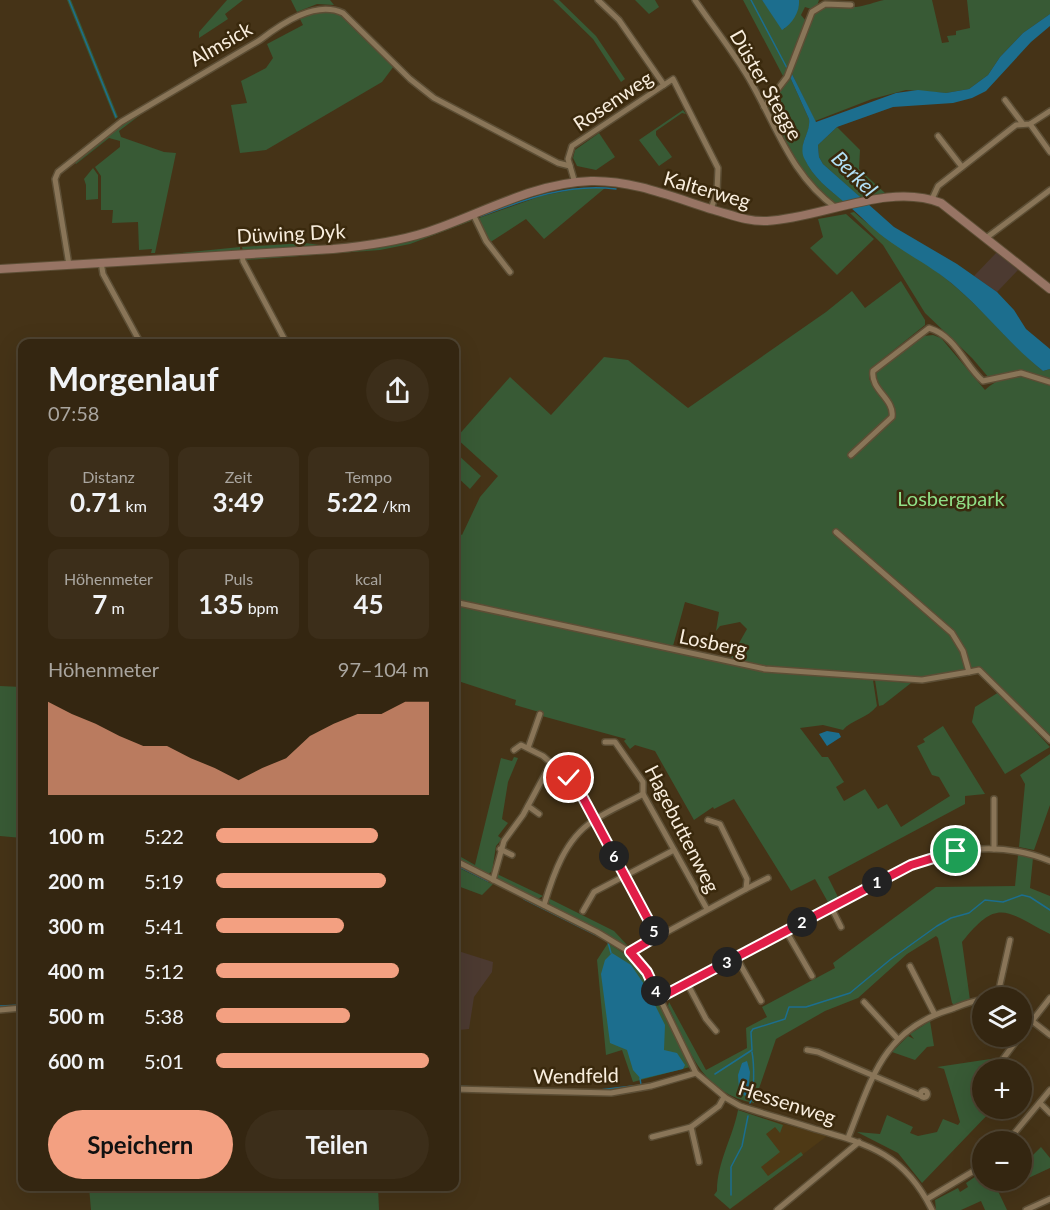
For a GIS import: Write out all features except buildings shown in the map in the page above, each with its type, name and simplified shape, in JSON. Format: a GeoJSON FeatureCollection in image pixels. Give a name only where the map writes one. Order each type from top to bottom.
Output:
{"type":"FeatureCollection","features":[{"type":"Feature","properties":{"kind":"street"},"geometry":{"type":"LineString","coordinates":[[598,0],[619,20],[664,85]]}},
{"type":"Feature","properties":{"kind":"street","name":"Düster Stegge"},"geometry":{"type":"LineString","coordinates":[[695,0],[752,82],[804,180],[815,193],[841,208]]}},
{"type":"Feature","properties":{"kind":"street"},"geometry":{"type":"LineString","coordinates":[[824,2],[851,5]]}},
{"type":"Feature","properties":{"kind":"street","name":"Düster Stegge"},"geometry":{"type":"LineString","coordinates":[[764,106],[787,77],[812,12],[824,2]]}},
{"type":"Feature","properties":{"kind":"street","name":"Almsick"},"geometry":{"type":"LineString","coordinates":[[69,265],[55,179],[58,172],[122,122],[260,40],[277,24],[318,6],[336,8],[343,12],[410,79],[434,98],[558,163],[570,166]]}},
{"type":"Feature","properties":{"kind":"street","name":"Rosenweg"},"geometry":{"type":"LineString","coordinates":[[570,166],[568,159],[572,146],[673,79],[718,168],[719,178],[711,209]]}},
{"type":"Feature","properties":{"kind":"street"},"geometry":{"type":"LineString","coordinates":[[1005,100],[1023,124]]}},
{"type":"Feature","properties":{"kind":"street"},"geometry":{"type":"LineString","coordinates":[[932,199],[938,186],[1016,125],[1030,124],[1050,111]]}},
{"type":"Feature","properties":{"kind":"street"},"geometry":{"type":"LineString","coordinates":[[1030,124],[1050,152]]}},
{"type":"Feature","properties":{"kind":"street"},"geometry":{"type":"LineString","coordinates":[[938,136],[962,167]]}},
{"type":"Feature","properties":{"kind":"street"},"geometry":{"type":"LineString","coordinates":[[570,166],[575,183]]}},
{"type":"Feature","properties":{"kind":"street","name":"Kalterweg"},"geometry":{"type":"LineString","coordinates":[[575,183],[604,182],[627,185],[745,220],[766,221],[870,201],[910,196],[932,199],[941,203],[987,238],[1050,289]]}},
{"type":"Feature","properties":{"kind":"street","name":"Düwing Dyk"},"geometry":{"type":"LineString","coordinates":[[0,269],[333,249],[385,243],[426,232],[530,193],[575,183]]}},
{"type":"Feature","properties":{"kind":"street"},"geometry":{"type":"LineString","coordinates":[[987,238],[1050,190]]}},
{"type":"Feature","properties":{"kind":"street"},"geometry":{"type":"LineString","coordinates":[[473,214],[486,241],[510,272]]}},
{"type":"Feature","properties":{"kind":"street"},"geometry":{"type":"LineString","coordinates":[[242,254],[243,261],[284,339]]}},
{"type":"Feature","properties":{"kind":"street"},"geometry":{"type":"LineString","coordinates":[[101,262],[103,274],[138,339]]}},
{"type":"Feature","properties":{"kind":"street"},"geometry":{"type":"LineString","coordinates":[[851,455],[892,417],[890,406],[874,382],[873,371],[929,328],[936,330],[962,352],[984,381],[1022,373],[1050,382]]}},
{"type":"Feature","properties":{"kind":"street"},"geometry":{"type":"LineString","coordinates":[[836,532],[952,633],[960,644],[969,672],[980,670],[1050,740]]}},
{"type":"Feature","properties":{"kind":"street","name":"Losberg"},"geometry":{"type":"LineString","coordinates":[[459,603],[765,669],[922,680],[969,672]]}},
{"type":"Feature","properties":{"kind":"street"},"geometry":{"type":"LineString","coordinates":[[528,748],[540,714]]}},
{"type":"Feature","properties":{"kind":"street","name":"Hagebuttenweg"},"geometry":{"type":"LineString","coordinates":[[605,742],[615,742],[643,782],[644,794],[707,909]]}},
{"type":"Feature","properties":{"kind":"street"},"geometry":{"type":"LineString","coordinates":[[514,750],[521,745],[528,748],[551,763],[574,783],[657,936]]}},
{"type":"Feature","properties":{"kind":"street"},"geometry":{"type":"LineString","coordinates":[[493,880],[500,849],[528,806],[551,763]]}},
{"type":"Feature","properties":{"kind":"street"},"geometry":{"type":"LineString","coordinates":[[544,905],[560,861],[575,839],[595,820],[644,794]]}},
{"type":"Feature","properties":{"kind":"street"},"geometry":{"type":"LineString","coordinates":[[994,799],[994,849]]}},
{"type":"Feature","properties":{"kind":"street"},"geometry":{"type":"LineString","coordinates":[[528,806],[539,814]]}},
{"type":"Feature","properties":{"kind":"street"},"geometry":{"type":"LineString","coordinates":[[708,820],[720,824],[747,886]]}},
{"type":"Feature","properties":{"kind":"street"},"geometry":{"type":"LineString","coordinates":[[500,849],[512,855]]}},
{"type":"Feature","properties":{"kind":"street"},"geometry":{"type":"LineString","coordinates":[[659,998],[917,862],[956,851],[994,849],[1029,853],[1050,861]]}},
{"type":"Feature","properties":{"kind":"street"},"geometry":{"type":"LineString","coordinates":[[583,911],[592,894],[674,850]]}},
{"type":"Feature","properties":{"kind":"street","name":"Hessenweg"},"geometry":{"type":"LineString","coordinates":[[459,863],[630,952],[647,972],[696,1073],[724,1097],[740,1106],[848,1138],[883,1152],[901,1166],[927,1199],[932,1210]]}},
{"type":"Feature","properties":{"kind":"street"},"geometry":{"type":"LineString","coordinates":[[630,952],[747,886],[768,878]]}},
{"type":"Feature","properties":{"kind":"street"},"geometry":{"type":"LineString","coordinates":[[831,907],[841,927]]}},
{"type":"Feature","properties":{"kind":"street"},"geometry":{"type":"LineString","coordinates":[[786,931],[812,976]]}},
{"type":"Feature","properties":{"kind":"street"},"geometry":{"type":"LineString","coordinates":[[999,987],[1010,940]]}},
{"type":"Feature","properties":{"kind":"street"},"geometry":{"type":"LineString","coordinates":[[736,957],[761,1001]]}},
{"type":"Feature","properties":{"kind":"street"},"geometry":{"type":"LineString","coordinates":[[910,966],[934,1013]]}},
{"type":"Feature","properties":{"kind":"street"},"geometry":{"type":"LineString","coordinates":[[687,983],[706,1019],[716,1030]]}},
{"type":"Feature","properties":{"kind":"street"},"geometry":{"type":"LineString","coordinates":[[1032,1020],[1050,998]]}},
{"type":"Feature","properties":{"kind":"street"},"geometry":{"type":"LineString","coordinates":[[864,1002],[897,1038]]}},
{"type":"Feature","properties":{"kind":"street"},"geometry":{"type":"LineString","coordinates":[[848,1138],[873,1077],[884,1055],[897,1038],[934,1013],[972,1003]]}},
{"type":"Feature","properties":{"kind":"street"},"geometry":{"type":"LineString","coordinates":[[0,1010],[18,1008]]}},
{"type":"Feature","properties":{"kind":"street"},"geometry":{"type":"LineString","coordinates":[[1032,1022],[1050,1035]]}},
{"type":"Feature","properties":{"kind":"street"},"geometry":{"type":"LineString","coordinates":[[807,1050],[818,1052],[921,1096]]}},
{"type":"Feature","properties":{"kind":"street","name":"Wendfeld"},"geometry":{"type":"LineString","coordinates":[[459,1089],[611,1093],[651,1086],[696,1073]]}},
{"type":"Feature","properties":{"kind":"street"},"geometry":{"type":"LineString","coordinates":[[1016,1131],[1050,1090]]}},
{"type":"Feature","properties":{"kind":"street"},"geometry":{"type":"LineString","coordinates":[[652,1137],[691,1127],[719,1106],[724,1097]]}},
{"type":"Feature","properties":{"kind":"street"},"geometry":{"type":"LineString","coordinates":[[1040,1103],[1050,1113]]}},
{"type":"Feature","properties":{"kind":"street"},"geometry":{"type":"LineString","coordinates":[[691,1127],[699,1162]]}},
{"type":"Feature","properties":{"kind":"street"},"geometry":{"type":"LineString","coordinates":[[777,1210],[859,1142]]}},
{"type":"Feature","properties":{"kind":"street"},"geometry":{"type":"LineString","coordinates":[[927,1199],[972,1172]]}},
{"type":"Feature","properties":{"kind":"street"},"geometry":{"type":"LineString","coordinates":[[1026,1210],[1050,1199]]}},
{"type":"Feature","properties":{"kind":"shaded area"},"geometry":{"type":"Polygon","coordinates":[[[997,252],[1018,270],[997,292],[974,276],[997,252]]]}},
{"type":"Feature","properties":{"kind":"shaded area"},"geometry":{"type":"Polygon","coordinates":[[[459,951],[493,962],[492,972],[474,997],[469,1029],[459,1030],[459,951]]]}},
{"type":"Feature","properties":{"kind":"shaded area"},"geometry":{"type":"Polygon","coordinates":[[[766,1119],[827,1136],[735,1206],[762,1120],[766,1119]]]}},
{"type":"Feature","properties":{"kind":"green space"},"geometry":{"type":"Polygon","coordinates":[[[67,0],[71,0],[118,117],[115,119],[67,0]]]}},
{"type":"Feature","properties":{"kind":"green space"},"geometry":{"type":"Polygon","coordinates":[[[227,0],[243,0],[225,14],[228,19],[199,38],[199,32],[227,0]]]}},
{"type":"Feature","properties":{"kind":"green space"},"geometry":{"type":"Polygon","coordinates":[[[291,0],[330,0],[334,5],[317,4],[297,12],[291,0]]]}},
{"type":"Feature","properties":{"kind":"green space"},"geometry":{"type":"Polygon","coordinates":[[[553,0],[559,0],[596,36],[625,79],[621,82],[593,39],[553,0]]]}},
{"type":"Feature","properties":{"kind":"green space"},"geometry":{"type":"Polygon","coordinates":[[[635,0],[655,0],[659,7],[649,14],[635,0]]]}},
{"type":"Feature","properties":{"kind":"green space"},"geometry":{"type":"Polygon","coordinates":[[[743,0],[762,0],[784,29],[796,14],[799,0],[819,0],[817,6],[811,9],[805,7],[801,15],[806,21],[789,67],[783,76],[743,0]]]}},
{"type":"Feature","properties":{"kind":"green space"},"geometry":{"type":"Polygon","coordinates":[[[884,0],[932,0],[942,43],[949,42],[947,36],[956,35],[956,31],[970,28],[967,0],[1050,0],[1050,14],[1023,33],[1000,57],[988,75],[969,89],[946,93],[906,90],[872,99],[815,121],[792,74],[811,17],[825,7],[856,7],[884,0]]]}},
{"type":"Feature","properties":{"kind":"green space"},"geometry":{"type":"Polygon","coordinates":[[[325,6],[337,10],[394,66],[382,82],[266,150],[240,153],[231,105],[247,103],[241,81],[266,68],[273,58],[267,44],[303,25],[298,15],[325,6]]]}},
{"type":"Feature","properties":{"kind":"green space"},"geometry":{"type":"Polygon","coordinates":[[[790,77],[809,119],[803,146],[806,162],[817,178],[845,202],[835,204],[805,175],[768,109],[769,103],[770,106],[790,77]]]}},
{"type":"Feature","properties":{"kind":"green space"},"geometry":{"type":"Polygon","coordinates":[[[160,100],[119,131],[121,137],[164,152],[176,153],[155,253],[151,253],[152,249],[139,250],[138,222],[112,223],[113,210],[101,210],[101,176],[95,167],[120,147],[120,141],[109,138],[76,164],[73,160],[105,135],[160,100]]]}},
{"type":"Feature","properties":{"kind":"green space"},"geometry":{"type":"Polygon","coordinates":[[[683,110],[686,114],[682,113],[656,131],[656,135],[672,157],[659,166],[639,140],[683,110]]]}},
{"type":"Feature","properties":{"kind":"green space"},"geometry":{"type":"Polygon","coordinates":[[[837,127],[860,150],[859,169],[885,193],[862,199],[823,164],[819,157],[818,145],[837,127]]]}},
{"type":"Feature","properties":{"kind":"green space"},"geometry":{"type":"Polygon","coordinates":[[[599,133],[615,157],[596,170],[577,166],[573,158],[575,150],[599,133]]]}},
{"type":"Feature","properties":{"kind":"green space"},"geometry":{"type":"Polygon","coordinates":[[[93,168],[98,175],[98,199],[86,200],[84,179],[93,168]]]}},
{"type":"Feature","properties":{"kind":"green space"},"geometry":{"type":"Polygon","coordinates":[[[581,188],[605,188],[544,239],[526,219],[489,243],[476,219],[541,196],[581,188]]]}},
{"type":"Feature","properties":{"kind":"green space"},"geometry":{"type":"Polygon","coordinates":[[[854,212],[957,288],[1043,371],[1050,369],[1050,380],[1017,372],[989,378],[972,358],[925,313],[883,245],[850,213],[854,212]]]}},
{"type":"Feature","properties":{"kind":"green space"},"geometry":{"type":"Polygon","coordinates":[[[846,214],[874,239],[837,275],[810,248],[823,237],[818,219],[846,214]]]}},
{"type":"Feature","properties":{"kind":"green space"},"geometry":{"type":"Polygon","coordinates":[[[469,219],[471,221],[410,244],[380,250],[246,260],[248,257],[335,251],[469,219]]]}},
{"type":"Feature","properties":{"kind":"green space"},"geometry":{"type":"Polygon","coordinates":[[[305,243],[327,246],[243,251],[242,247],[305,243]]]}},
{"type":"Feature","properties":{"kind":"green space"},"geometry":{"type":"Polygon","coordinates":[[[240,247],[240,251],[151,256],[240,247]]]}},
{"type":"Feature","properties":{"kind":"green space","name":"Losbergpark"},"geometry":{"type":"Polygon","coordinates":[[[901,281],[925,320],[925,325],[870,369],[869,379],[887,405],[890,415],[850,453],[852,457],[891,422],[896,414],[892,403],[878,383],[876,372],[924,336],[933,335],[941,338],[985,390],[1001,379],[1016,376],[1032,378],[1050,385],[1050,737],[979,667],[969,668],[961,643],[942,621],[837,531],[835,533],[952,635],[964,656],[964,671],[914,678],[768,667],[730,659],[747,629],[740,622],[720,626],[716,631],[719,612],[685,602],[673,646],[459,600],[459,533],[462,535],[480,497],[498,476],[459,441],[459,435],[510,377],[551,415],[604,357],[628,360],[688,408],[826,312],[852,291],[865,308],[901,281]]]}},
{"type":"Feature","properties":{"kind":"green space"},"geometry":{"type":"Polygon","coordinates":[[[459,456],[481,476],[470,489],[459,479],[459,456]]]}},
{"type":"Feature","properties":{"kind":"green space"},"geometry":{"type":"Polygon","coordinates":[[[459,605],[767,672],[873,680],[877,706],[869,713],[843,730],[823,725],[800,728],[822,757],[828,757],[844,782],[836,787],[844,801],[865,789],[878,809],[887,804],[901,827],[950,796],[939,777],[932,775],[917,746],[925,742],[923,739],[943,726],[985,794],[965,796],[965,804],[828,877],[839,899],[829,904],[815,879],[791,891],[734,799],[714,809],[713,807],[694,820],[655,751],[635,745],[630,749],[624,741],[626,739],[542,716],[539,712],[515,705],[516,700],[459,681],[459,605]]]}},
{"type":"Feature","properties":{"kind":"green space"},"geometry":{"type":"Polygon","coordinates":[[[875,680],[911,683],[879,706],[875,680]]]}},
{"type":"Feature","properties":{"kind":"green space"},"geometry":{"type":"Polygon","coordinates":[[[0,686],[18,687],[18,838],[0,836],[0,686]]]}},
{"type":"Feature","properties":{"kind":"green space"},"geometry":{"type":"Polygon","coordinates":[[[999,692],[1050,747],[1005,774],[972,722],[975,707],[999,692]]]}},
{"type":"Feature","properties":{"kind":"green space"},"geometry":{"type":"Polygon","coordinates":[[[1050,754],[1050,805],[1034,850],[1019,847],[1025,784],[1020,775],[1050,754]]]}},
{"type":"Feature","properties":{"kind":"green space"},"geometry":{"type":"Polygon","coordinates":[[[514,757],[518,758],[508,782],[502,819],[508,823],[498,836],[502,839],[496,846],[492,872],[487,874],[459,860],[459,856],[475,865],[501,758],[512,761],[514,757]]]}},
{"type":"Feature","properties":{"kind":"green space"},"geometry":{"type":"Polygon","coordinates":[[[1018,855],[1033,858],[1030,888],[1050,896],[1050,934],[1003,912],[994,914],[974,928],[962,942],[970,1000],[954,1005],[952,1003],[936,936],[907,954],[858,998],[825,1011],[776,1039],[754,1103],[736,1098],[721,1090],[699,1068],[668,1006],[669,1002],[706,1070],[747,1048],[746,1028],[767,1017],[762,1007],[835,968],[833,963],[936,887],[1015,886],[1018,855]]]}},
{"type":"Feature","properties":{"kind":"green space"},"geometry":{"type":"Polygon","coordinates":[[[459,868],[493,884],[482,895],[459,886],[459,868]]]}},
{"type":"Feature","properties":{"kind":"green space"},"geometry":{"type":"Polygon","coordinates":[[[497,874],[543,896],[538,899],[498,879],[497,874]]]}},
{"type":"Feature","properties":{"kind":"green space"},"geometry":{"type":"Polygon","coordinates":[[[548,898],[614,931],[628,946],[550,906],[548,898]]]}},
{"type":"Feature","properties":{"kind":"green space"},"geometry":{"type":"Polygon","coordinates":[[[608,943],[628,956],[645,974],[690,1067],[633,1082],[622,1050],[606,1055],[597,960],[608,943]]]}},
{"type":"Feature","properties":{"kind":"green space"},"geometry":{"type":"Polygon","coordinates":[[[930,1021],[934,1046],[927,1047],[915,1060],[892,1052],[908,1036],[914,1039],[910,1034],[930,1021]]]}},
{"type":"Feature","properties":{"kind":"green space"},"geometry":{"type":"Polygon","coordinates":[[[972,1062],[972,1119],[983,1119],[922,1183],[898,1153],[857,1132],[880,1134],[887,1115],[913,1127],[910,1133],[918,1136],[937,1132],[943,1119],[958,1125],[960,1122],[944,1069],[937,1067],[972,1062]]]}},
{"type":"Feature","properties":{"kind":"green space"},"geometry":{"type":"Polygon","coordinates":[[[738,1110],[783,1125],[780,1133],[775,1127],[766,1134],[780,1152],[761,1167],[768,1176],[801,1152],[803,1155],[730,1209],[714,1195],[717,1191],[722,1160],[738,1110]]]}},
{"type":"Feature","properties":{"kind":"green space"},"geometry":{"type":"Polygon","coordinates":[[[1041,1147],[1050,1158],[1050,1168],[1032,1176],[1032,1156],[1041,1147]]]}},
{"type":"Feature","properties":{"kind":"green space"},"geometry":{"type":"Polygon","coordinates":[[[972,1179],[972,1191],[998,1191],[1007,1210],[985,1210],[981,1201],[961,1210],[936,1210],[935,1200],[958,1188],[960,1192],[968,1187],[966,1183],[972,1179]]]}},
{"type":"Feature","properties":{"kind":"green space"},"geometry":{"type":"Polygon","coordinates":[[[89,1191],[378,1191],[379,1210],[91,1210],[89,1191]]]}},
{"type":"Feature","properties":{"kind":"water"},"geometry":{"type":"Polygon","coordinates":[[[762,0],[799,0],[797,13],[782,30],[762,0]]]}},
{"type":"Feature","properties":{"kind":"water"},"geometry":{"type":"Polygon","coordinates":[[[1050,14],[1050,26],[1031,42],[986,91],[953,103],[893,107],[837,127],[818,145],[819,157],[823,164],[894,227],[957,264],[997,292],[1014,310],[1026,329],[1050,349],[1050,369],[1043,371],[957,288],[880,234],[817,177],[804,158],[803,143],[809,119],[790,77],[792,74],[816,122],[896,93],[918,90],[946,93],[969,89],[988,75],[1000,57],[1023,33],[1050,14]]]}},
{"type":"Feature","properties":{"kind":"water"},"geometry":{"type":"Polygon","coordinates":[[[827,731],[839,733],[841,737],[827,746],[819,734],[827,731]]]}},
{"type":"Feature","properties":{"kind":"water"},"geometry":{"type":"Polygon","coordinates":[[[612,953],[631,965],[646,987],[665,1025],[664,1050],[677,1053],[685,1065],[683,1069],[641,1079],[633,1070],[627,1050],[610,1043],[601,974],[605,960],[612,953]]]}},
{"type":"Feature","properties":{"kind":"water"},"geometry":{"type":"Polygon","coordinates":[[[747,1061],[750,1072],[748,1094],[745,1096],[739,1090],[738,1075],[742,1063],[747,1061]]]}},
{"type":"Feature","properties":{"kind":"waterway"},"geometry":{"type":"LineString","coordinates":[[69,0],[116,117]]}},
{"type":"Feature","properties":{"kind":"waterway"},"geometry":{"type":"LineString","coordinates":[[751,0],[787,68]]}},
{"type":"Feature","properties":{"kind":"waterway"},"geometry":{"type":"LineString","coordinates":[[481,216],[531,198],[564,190],[616,189]]}},
{"type":"Feature","properties":{"kind":"waterway"},"geometry":{"type":"LineString","coordinates":[[459,866],[488,881]]}},
{"type":"Feature","properties":{"kind":"waterway"},"geometry":{"type":"LineString","coordinates":[[715,1074],[752,1050],[751,1032],[753,1029],[785,1019],[789,1007],[806,1007],[850,993],[891,959],[937,926],[951,918],[969,913],[985,900],[1003,902],[1022,895],[1030,897],[1050,910]]}},
{"type":"Feature","properties":{"kind":"waterway"},"geometry":{"type":"LineString","coordinates":[[524,899],[604,939]]}},
{"type":"Feature","properties":{"kind":"waterway"},"geometry":{"type":"LineString","coordinates":[[608,942],[611,953]]}},
{"type":"Feature","properties":{"kind":"waterway"},"geometry":{"type":"LineString","coordinates":[[0,1006],[18,1005]]}},
{"type":"Feature","properties":{"kind":"waterway"},"geometry":{"type":"LineString","coordinates":[[750,1103],[754,1070],[752,1052]]}},
{"type":"Feature","properties":{"kind":"waterway"},"geometry":{"type":"LineString","coordinates":[[599,1090],[641,1085],[640,1078]]}},
{"type":"Feature","properties":{"kind":"waterway"},"geometry":{"type":"LineString","coordinates":[[459,1086],[499,1088]]}},
{"type":"Feature","properties":{"kind":"waterway"},"geometry":{"type":"LineString","coordinates":[[731,1195],[731,1167],[742,1146],[748,1116]]}},
{"type":"Feature","properties":{"kind":"route"},"geometry":{"type":"LineString","coordinates":[[569,778],[581,794],[657,936],[630,952],[647,972],[659,998],[911,865],[956,851]]}},
{"type":"Feature","properties":{"kind":"water label","name":"Berkel"},"geometry":{"type":"Point","coordinates":[854,174]}}]}
